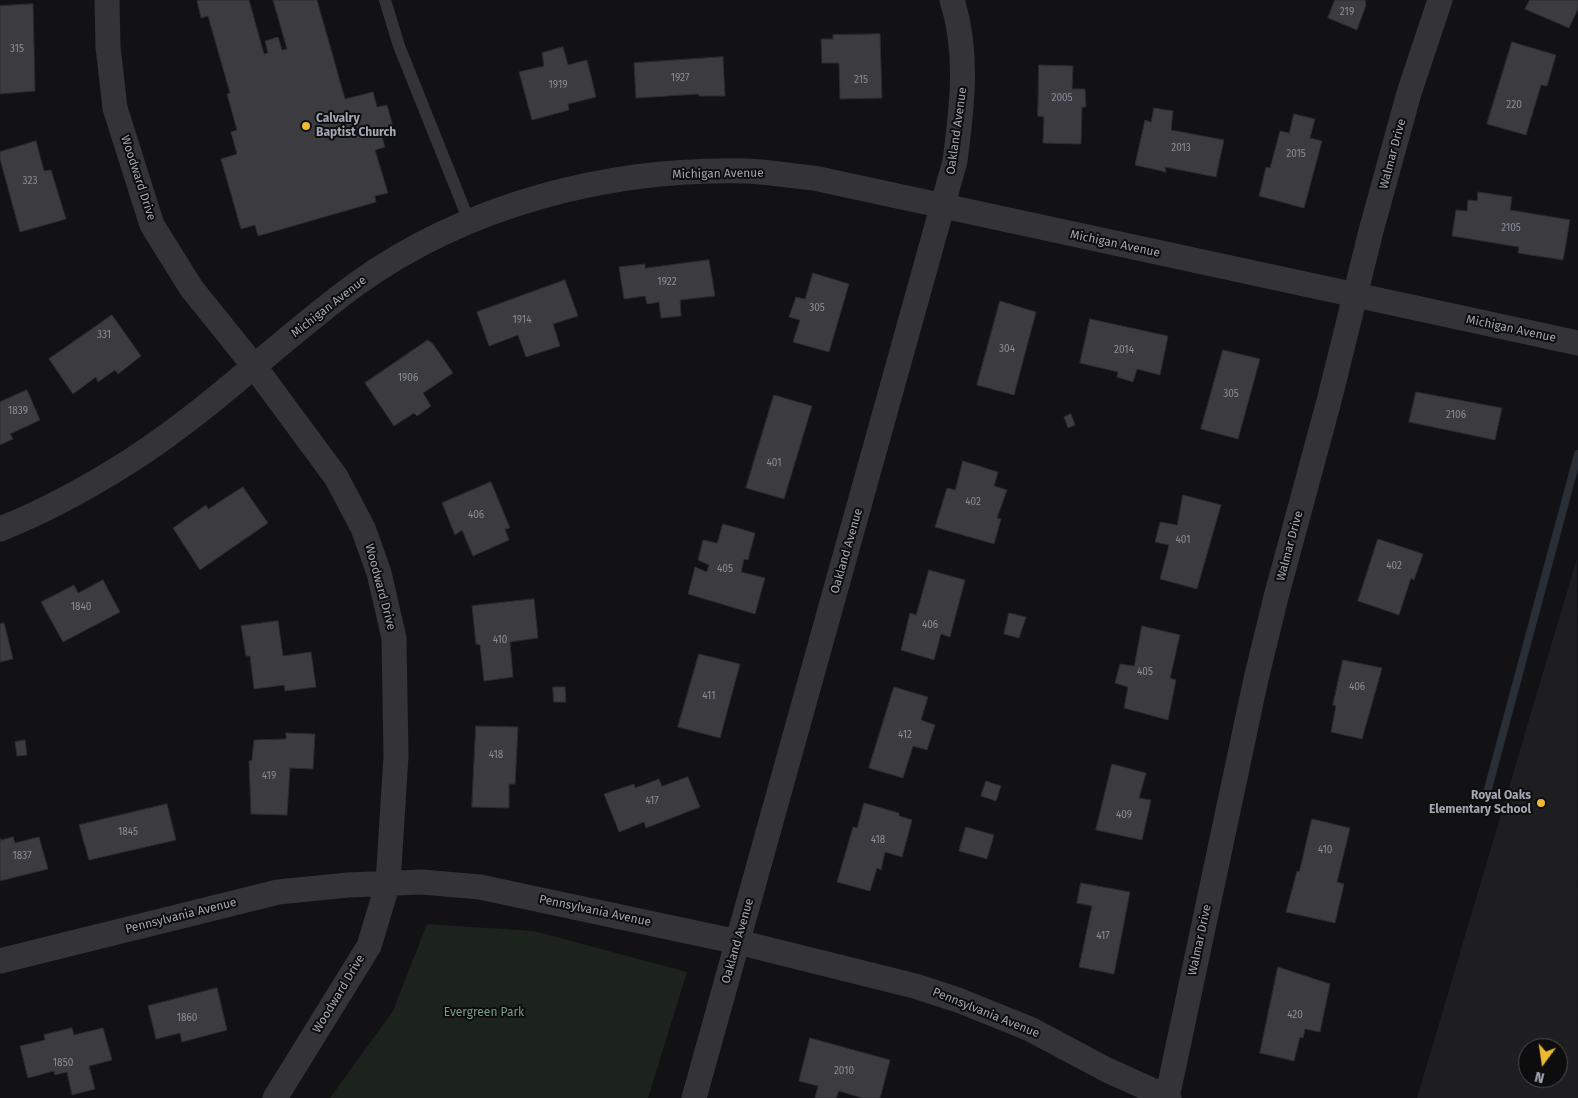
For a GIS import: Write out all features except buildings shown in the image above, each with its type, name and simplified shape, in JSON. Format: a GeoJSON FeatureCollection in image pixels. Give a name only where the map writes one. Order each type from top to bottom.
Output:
{"type":"FeatureCollection","features":[{"type":"Feature","properties":{"kind":"street","name":"Woodward Drive"},"geometry":{"type":"LineString","coordinates":[[107,0],[108,47],[115,108],[152,225],[192,289],[254,366],[336,477],[363,528],[379,573],[394,638],[396,756],[388,883],[369,946],[276,1098]]}},
{"type":"Feature","properties":{"kind":"street","name":"Oakland Avenue"},"geometry":{"type":"LineString","coordinates":[[694,1098],[955,161],[964,91],[960,24],[952,0]]}},
{"type":"Feature","properties":{"kind":"street","name":"Walmar Drive"},"geometry":{"type":"LineString","coordinates":[[1168,1098],[1256,679],[1409,93],[1440,0]]}},
{"type":"Feature","properties":{"kind":"street","name":"Michigan Avenue"},"geometry":{"type":"LineString","coordinates":[[0,529],[65,500],[132,460],[356,285],[414,248],[469,221],[538,197],[614,180],[682,173],[746,171],[814,178],[1355,297],[1578,343]]}},
{"type":"Feature","properties":{"kind":"street","name":"Pennsylvania Avenue"},"geometry":{"type":"LineString","coordinates":[[0,961],[278,892],[422,882],[480,887],[738,942],[915,986],[958,1000],[1030,1029],[1107,1070],[1168,1098]]}},
{"type":"Feature","properties":{"kind":"lane"},"geometry":{"type":"LineString","coordinates":[[385,0],[399,46],[469,221]]}},
{"type":"Feature","properties":{"kind":"shaded area","name":"Royal Oaks Elementary School"},"geometry":{"type":"Polygon","coordinates":[[[1577,558],[1578,1098],[1417,1098],[1577,558]]]}},
{"type":"Feature","properties":{"kind":"green space","name":"Evergreen Park"},"geometry":{"type":"Polygon","coordinates":[[[427,924],[534,931],[687,972],[648,1098],[330,1098],[393,1011],[427,924]]]}},
{"type":"Feature","properties":{"kind":"waterway"},"geometry":{"type":"LineString","coordinates":[[1488,789],[1578,454]]}},
{"type":"Feature","properties":{"kind":"place","name":"Calvalry Baptist Church"},"geometry":{"type":"Point","coordinates":[306,126]}},
{"type":"Feature","properties":{"kind":"place","name":"Royal Oaks Elementary School"},"geometry":{"type":"Point","coordinates":[1541,803]}}]}
